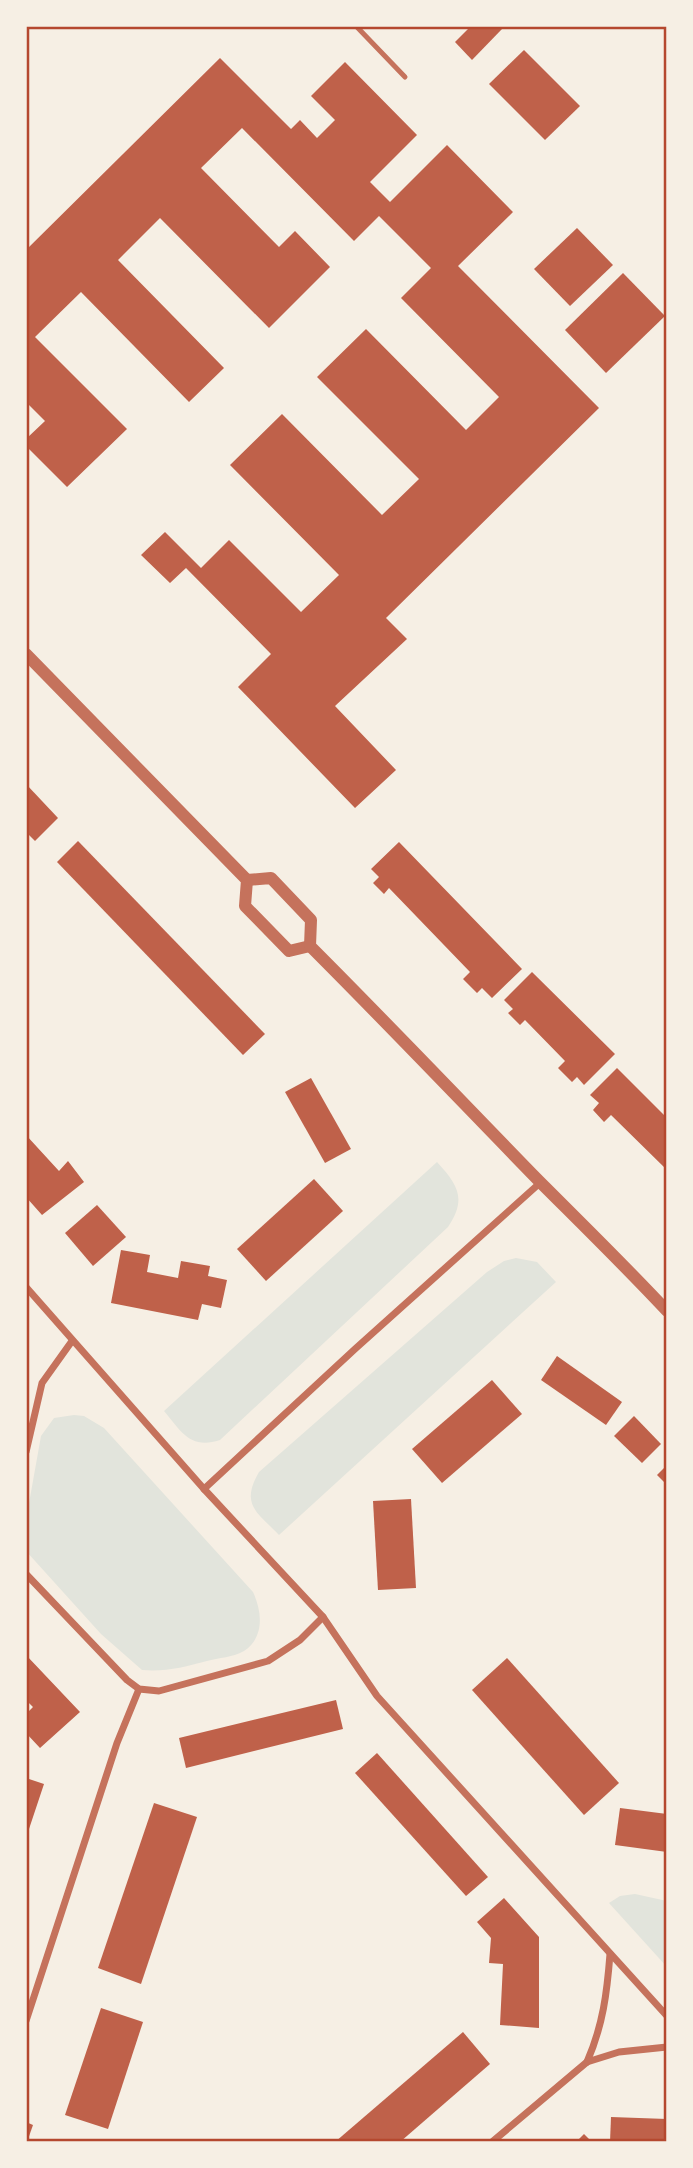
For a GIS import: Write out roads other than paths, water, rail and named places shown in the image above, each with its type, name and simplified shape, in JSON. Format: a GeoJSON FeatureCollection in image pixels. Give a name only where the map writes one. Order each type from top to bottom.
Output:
{"type":"FeatureCollection","features":[{"type":"Feature","properties":{"kind":"street"},"geometry":{"type":"LineString","coordinates":[[26,654],[247,880],[245,906],[274,936],[289,951],[310,946]]}},
{"type":"Feature","properties":{"kind":"street"},"geometry":{"type":"LineString","coordinates":[[247,880],[271,878],[311,920],[310,946],[667,1311]]}},
{"type":"Feature","properties":{"kind":"street"},"geometry":{"type":"LineString","coordinates":[[204,1489],[541,1182]]}},
{"type":"Feature","properties":{"kind":"street"},"geometry":{"type":"LineString","coordinates":[[26,1287],[204,1489],[323,1617],[377,1696],[667,2016]]}},
{"type":"Feature","properties":{"kind":"street"},"geometry":{"type":"LineString","coordinates":[[26,1452],[42,1383],[72,1341]]}},
{"type":"Feature","properties":{"kind":"street"},"geometry":{"type":"LineString","coordinates":[[26,1574],[127,1680],[139,1689],[159,1691],[268,1661],[300,1640],[323,1617]]}},
{"type":"Feature","properties":{"kind":"street"},"geometry":{"type":"LineString","coordinates":[[26,2021],[117,1743],[139,1689]]}},
{"type":"Feature","properties":{"kind":"street"},"geometry":{"type":"LineString","coordinates":[[587,2062],[599,2035],[611,1954]]}},
{"type":"Feature","properties":{"kind":"street"},"geometry":{"type":"LineString","coordinates":[[492,2142],[587,2062],[620,2052],[667,2047]]}},
{"type":"Feature","properties":{"kind":"lane"},"geometry":{"type":"LineString","coordinates":[[356,26],[405,78]]}}]}
